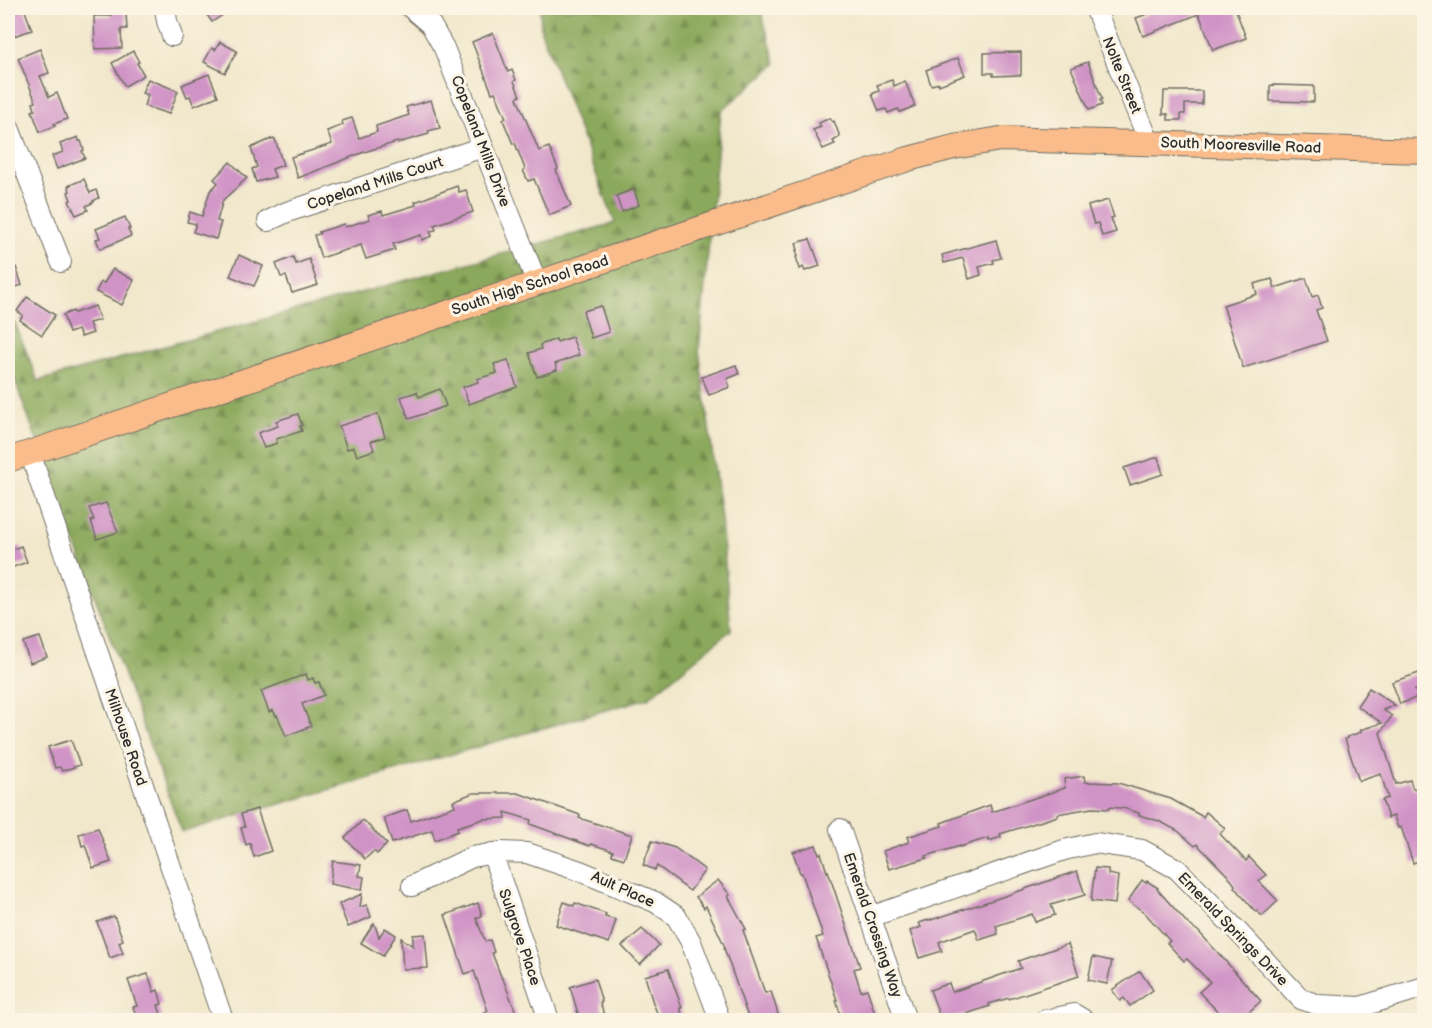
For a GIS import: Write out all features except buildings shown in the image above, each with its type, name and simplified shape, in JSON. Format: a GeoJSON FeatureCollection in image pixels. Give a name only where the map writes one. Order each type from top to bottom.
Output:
{"type":"FeatureCollection","features":[{"type":"Feature","properties":{"kind":"main road","name":"South High School Road"},"geometry":{"type":"LineString","coordinates":[[19,456],[939,150],[1000,139],[1058,140]]}},
{"type":"Feature","properties":{"kind":"main road","name":"South Mooresville Road"},"geometry":{"type":"LineString","coordinates":[[1058,140],[1425,151]]}},
{"type":"Feature","properties":{"kind":"street"},"geometry":{"type":"LineString","coordinates":[[165,8],[172,36]]}},
{"type":"Feature","properties":{"kind":"street","name":"Copeland Mills Drive"},"geometry":{"type":"LineString","coordinates":[[411,8],[426,20],[441,41],[537,283]]}},
{"type":"Feature","properties":{"kind":"street","name":"Nolte Street"},"geometry":{"type":"LineString","coordinates":[[1095,8],[1149,142]]}},
{"type":"Feature","properties":{"kind":"street"},"geometry":{"type":"LineString","coordinates":[[8,125],[61,262]]}},
{"type":"Feature","properties":{"kind":"street","name":"Copeland Mills Court"},"geometry":{"type":"LineString","coordinates":[[268,221],[287,212],[483,147]]}},
{"type":"Feature","properties":{"kind":"street","name":"Milhouse Road"},"geometry":{"type":"LineString","coordinates":[[19,456],[223,1020]]}},
{"type":"Feature","properties":{"kind":"street","name":"Emerald Crossing Way"},"geometry":{"type":"LineString","coordinates":[[840,829],[906,1020]]}},
{"type":"Feature","properties":{"kind":"street","name":"Emerald Springs Drive"},"geometry":{"type":"LineString","coordinates":[[870,917],[1064,850],[1095,843],[1142,850],[1177,869],[1301,999],[1319,1005],[1360,1007],[1425,987]]}},
{"type":"Feature","properties":{"kind":"street","name":"Ault Place"},"geometry":{"type":"LineString","coordinates":[[412,886],[472,857],[500,852],[527,853],[580,871],[655,902],[676,916],[691,942],[720,1020]]}},
{"type":"Feature","properties":{"kind":"street","name":"Sulgrove Place"},"geometry":{"type":"LineString","coordinates":[[492,853],[549,1020]]}},
{"type":"Feature","properties":{"kind":"street"},"geometry":{"type":"LineString","coordinates":[[1045,1020],[1074,1014],[1084,1020]]}},
{"type":"Feature","properties":{"kind":"green space"},"geometry":{"type":"Polygon","coordinates":[[[540,8],[760,8],[776,64],[721,111],[699,350],[721,519],[731,630],[648,698],[182,832],[8,362],[8,306],[38,381],[615,223],[541,31],[540,8]]]}}]}
